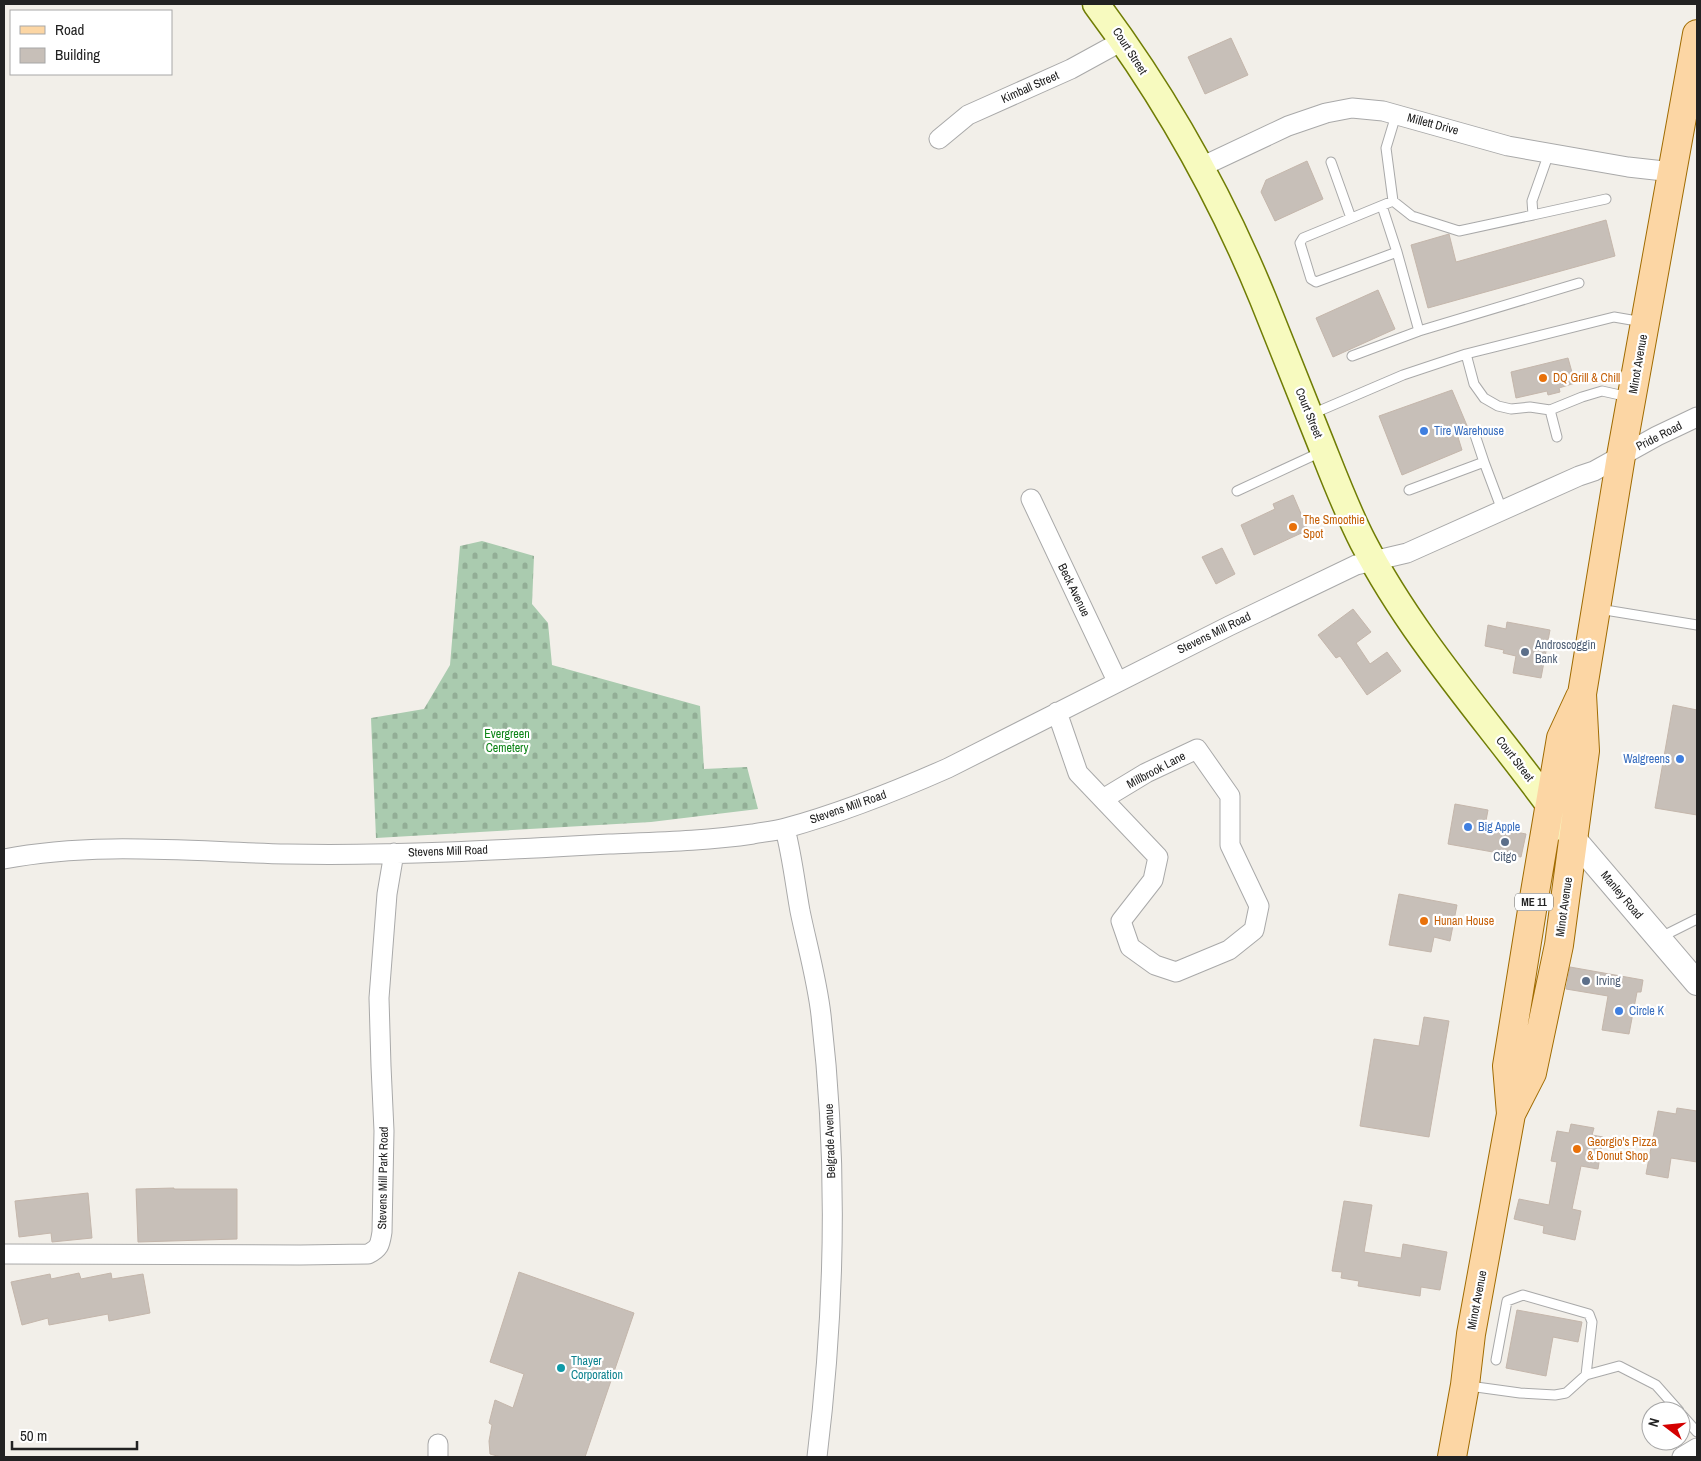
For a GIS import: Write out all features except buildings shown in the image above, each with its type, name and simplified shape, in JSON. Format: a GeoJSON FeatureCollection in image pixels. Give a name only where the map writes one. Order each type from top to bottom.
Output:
{"type":"FeatureCollection","features":[{"type":"Feature","properties":{"kind":"main road","name":"Court Street"},"geometry":{"type":"LineString","coordinates":[[1096,4],[1124,40],[1201,166],[1235,234],[1263,298],[1342,497],[1364,543],[1416,630],[1551,805]]}},
{"type":"Feature","properties":{"kind":"main road","name":"Minot Avenue"},"geometry":{"type":"LineString","coordinates":[[1511,1114],[1532,1073],[1559,944],[1585,751],[1582,694],[1621,456],[1697,34]]}},
{"type":"Feature","properties":{"kind":"main road","name":"Minot Avenue"},"geometry":{"type":"LineString","coordinates":[[1452,1457],[1465,1385],[1470,1334],[1511,1114],[1508,1066],[1561,738],[1582,694]]}},
{"type":"Feature","properties":{"kind":"main road","name":"Manley Road"},"geometry":{"type":"LineString","coordinates":[[1551,805],[1574,839]]}},
{"type":"Feature","properties":{"kind":"street","name":"Kimball Street"},"geometry":{"type":"LineString","coordinates":[[939,139],[968,115],[1071,69],[1124,40]]}},
{"type":"Feature","properties":{"kind":"street","name":"Millett Drive"},"geometry":{"type":"LineString","coordinates":[[1201,166],[1288,126],[1326,112],[1352,108],[1376,110],[1508,146],[1628,167],[1673,172]]}},
{"type":"Feature","properties":{"kind":"street","name":"Pride Road"},"geometry":{"type":"LineString","coordinates":[[1621,456],[1697,417]]}},
{"type":"Feature","properties":{"kind":"street","name":"Stevens Mill Road"},"geometry":{"type":"LineString","coordinates":[[4,859],[54,852],[152,849],[290,854],[481,851],[725,838],[785,829],[908,786],[948,768],[1229,626],[1356,565],[1407,553],[1594,471],[1621,456]]}},
{"type":"Feature","properties":{"kind":"street","name":"Beck Avenue"},"geometry":{"type":"LineString","coordinates":[[1031,499],[1117,682]]}},
{"type":"Feature","properties":{"kind":"street","name":"Millbrook Lane"},"geometry":{"type":"LineString","coordinates":[[1057,712],[1078,773],[1158,857],[1153,880],[1121,920],[1130,947],[1155,964],[1176,972],[1229,950],[1254,930],[1259,906],[1230,845],[1230,796],[1197,749],[1146,773],[1104,800]]}},
{"type":"Feature","properties":{"kind":"street","name":"Belgrade Avenue"},"geometry":{"type":"LineString","coordinates":[[785,829],[820,1013],[831,1118],[830,1300],[826,1375],[818,1457]]}},
{"type":"Feature","properties":{"kind":"street","name":"Manley Road"},"geometry":{"type":"LineString","coordinates":[[1574,839],[1697,983]]}},
{"type":"Feature","properties":{"kind":"street","name":"Stevens Mill Park Road"},"geometry":{"type":"LineString","coordinates":[[4,1254],[300,1255],[368,1254],[376,1250],[380,1245],[382,1232],[384,1131],[380,1066],[380,998],[387,894],[394,853]]}},
{"type":"Feature","properties":{"kind":"street"},"geometry":{"type":"LineString","coordinates":[[1682,1457],[1697,1448]]}},
{"type":"Feature","properties":{"kind":"lane"},"geometry":{"type":"LineString","coordinates":[[1396,115],[1386,148],[1393,201],[1412,216],[1459,231],[1606,199]]}},
{"type":"Feature","properties":{"kind":"lane"},"geometry":{"type":"LineString","coordinates":[[1533,215],[1532,201],[1549,153]]}},
{"type":"Feature","properties":{"kind":"lane"},"geometry":{"type":"LineString","coordinates":[[1332,162],[1352,218]]}},
{"type":"Feature","properties":{"kind":"lane"},"geometry":{"type":"LineString","coordinates":[[1393,201],[1303,238],[1300,243],[1311,279],[1316,282],[1397,252]]}},
{"type":"Feature","properties":{"kind":"lane"},"geometry":{"type":"LineString","coordinates":[[1382,206],[1419,330]]}},
{"type":"Feature","properties":{"kind":"lane"},"geometry":{"type":"LineString","coordinates":[[1352,356],[1419,330],[1579,283]]}},
{"type":"Feature","properties":{"kind":"lane"},"geometry":{"type":"LineString","coordinates":[[1310,416],[1403,375],[1466,354],[1614,317],[1645,323]]}},
{"type":"Feature","properties":{"kind":"lane"},"geometry":{"type":"LineString","coordinates":[[1466,354],[1474,384],[1484,398],[1498,406],[1550,410],[1582,397],[1602,392],[1632,398]]}},
{"type":"Feature","properties":{"kind":"lane"},"geometry":{"type":"LineString","coordinates":[[1550,410],[1557,437]]}},
{"type":"Feature","properties":{"kind":"lane"},"geometry":{"type":"LineString","coordinates":[[1474,432],[1502,510]]}},
{"type":"Feature","properties":{"kind":"lane"},"geometry":{"type":"LineString","coordinates":[[1237,492],[1324,451]]}},
{"type":"Feature","properties":{"kind":"lane"},"geometry":{"type":"LineString","coordinates":[[1409,490],[1484,462]]}},
{"type":"Feature","properties":{"kind":"lane"},"geometry":{"type":"LineString","coordinates":[[1596,608],[1697,624]]}},
{"type":"Feature","properties":{"kind":"lane"},"geometry":{"type":"LineString","coordinates":[[1658,938],[1697,919]]}},
{"type":"Feature","properties":{"kind":"lane"},"geometry":{"type":"LineString","coordinates":[[1496,1360],[1507,1301],[1523,1295],[1589,1314],[1592,1322],[1586,1375]]}},
{"type":"Feature","properties":{"kind":"lane"},"geometry":{"type":"LineString","coordinates":[[1465,1385],[1520,1393],[1556,1395],[1566,1393],[1586,1375],[1619,1366],[1656,1385],[1670,1401]]}},
{"type":"Feature","properties":{"kind":"green space","name":"Evergreen Cemetery"},"geometry":{"type":"Polygon","coordinates":[[[482,541],[534,556],[532,604],[548,623],[552,665],[700,706],[704,769],[747,767],[758,809],[651,822],[376,838],[371,718],[424,709],[450,665],[460,546],[482,541]]]}},
{"type":"Feature","properties":{"kind":"place","name":"DQ Grill & Chill"},"geometry":{"type":"Point","coordinates":[1543,378]}},
{"type":"Feature","properties":{"kind":"place","name":"Tire Warehouse"},"geometry":{"type":"Point","coordinates":[1424,431]}},
{"type":"Feature","properties":{"kind":"place","name":"The Smoothie Spot"},"geometry":{"type":"Point","coordinates":[1293,527]}},
{"type":"Feature","properties":{"kind":"place","name":"Androscoggin Bank"},"geometry":{"type":"Point","coordinates":[1525,652]}},
{"type":"Feature","properties":{"kind":"place","name":"Walgreens"},"geometry":{"type":"Point","coordinates":[1680,759]}},
{"type":"Feature","properties":{"kind":"place","name":"Big Apple"},"geometry":{"type":"Point","coordinates":[1468,827]}},
{"type":"Feature","properties":{"kind":"place","name":"Citgo"},"geometry":{"type":"Point","coordinates":[1505,842]}},
{"type":"Feature","properties":{"kind":"place","name":"Hunan House"},"geometry":{"type":"Point","coordinates":[1424,921]}},
{"type":"Feature","properties":{"kind":"place","name":"Irving"},"geometry":{"type":"Point","coordinates":[1586,981]}},
{"type":"Feature","properties":{"kind":"place","name":"Circle K"},"geometry":{"type":"Point","coordinates":[1619,1011]}},
{"type":"Feature","properties":{"kind":"place","name":"Georgio's Pizza & Donut Shop"},"geometry":{"type":"Point","coordinates":[1577,1149]}},
{"type":"Feature","properties":{"kind":"place","name":"Thayer Corporation"},"geometry":{"type":"Point","coordinates":[561,1368]}}]}
